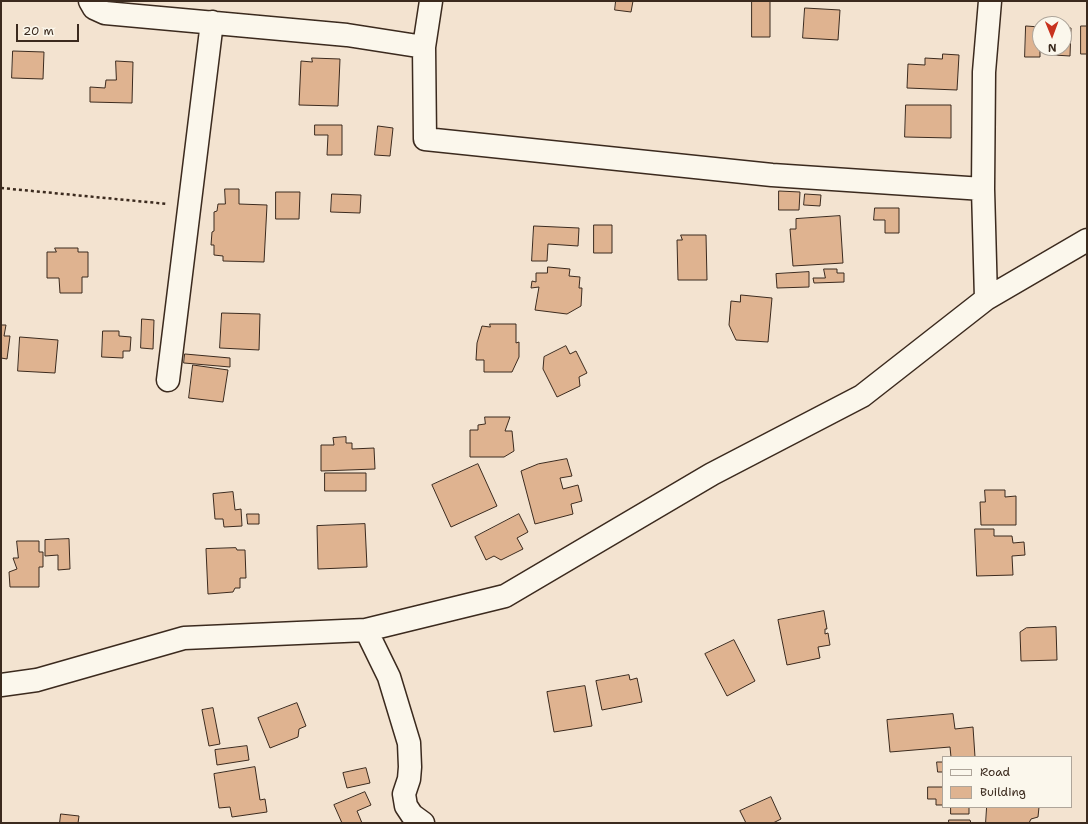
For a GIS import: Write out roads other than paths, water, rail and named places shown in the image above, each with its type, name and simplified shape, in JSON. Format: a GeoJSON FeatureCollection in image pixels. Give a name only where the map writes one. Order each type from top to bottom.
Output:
{"type":"FeatureCollection","features":[{"type":"Feature","properties":{"kind":"street"},"geometry":{"type":"LineString","coordinates":[[90,1],[94,8],[104,12],[347,35],[424,47]]}},
{"type":"Feature","properties":{"kind":"street"},"geometry":{"type":"LineString","coordinates":[[431,1],[424,47],[425,139],[772,175],[983,189]]}},
{"type":"Feature","properties":{"kind":"street"},"geometry":{"type":"LineString","coordinates":[[986,299],[983,189],[984,72],[990,1]]}},
{"type":"Feature","properties":{"kind":"street"},"geometry":{"type":"LineString","coordinates":[[168,380],[212,22]]}},
{"type":"Feature","properties":{"kind":"street"},"geometry":{"type":"LineString","coordinates":[[1,685],[37,680],[184,638],[366,630],[505,596],[712,474],[862,396],[986,299],[1087,240]]}},
{"type":"Feature","properties":{"kind":"street"},"geometry":{"type":"LineString","coordinates":[[366,630],[389,677],[409,743],[409,779],[404,794],[406,806],[412,815],[423,823]]}}]}
